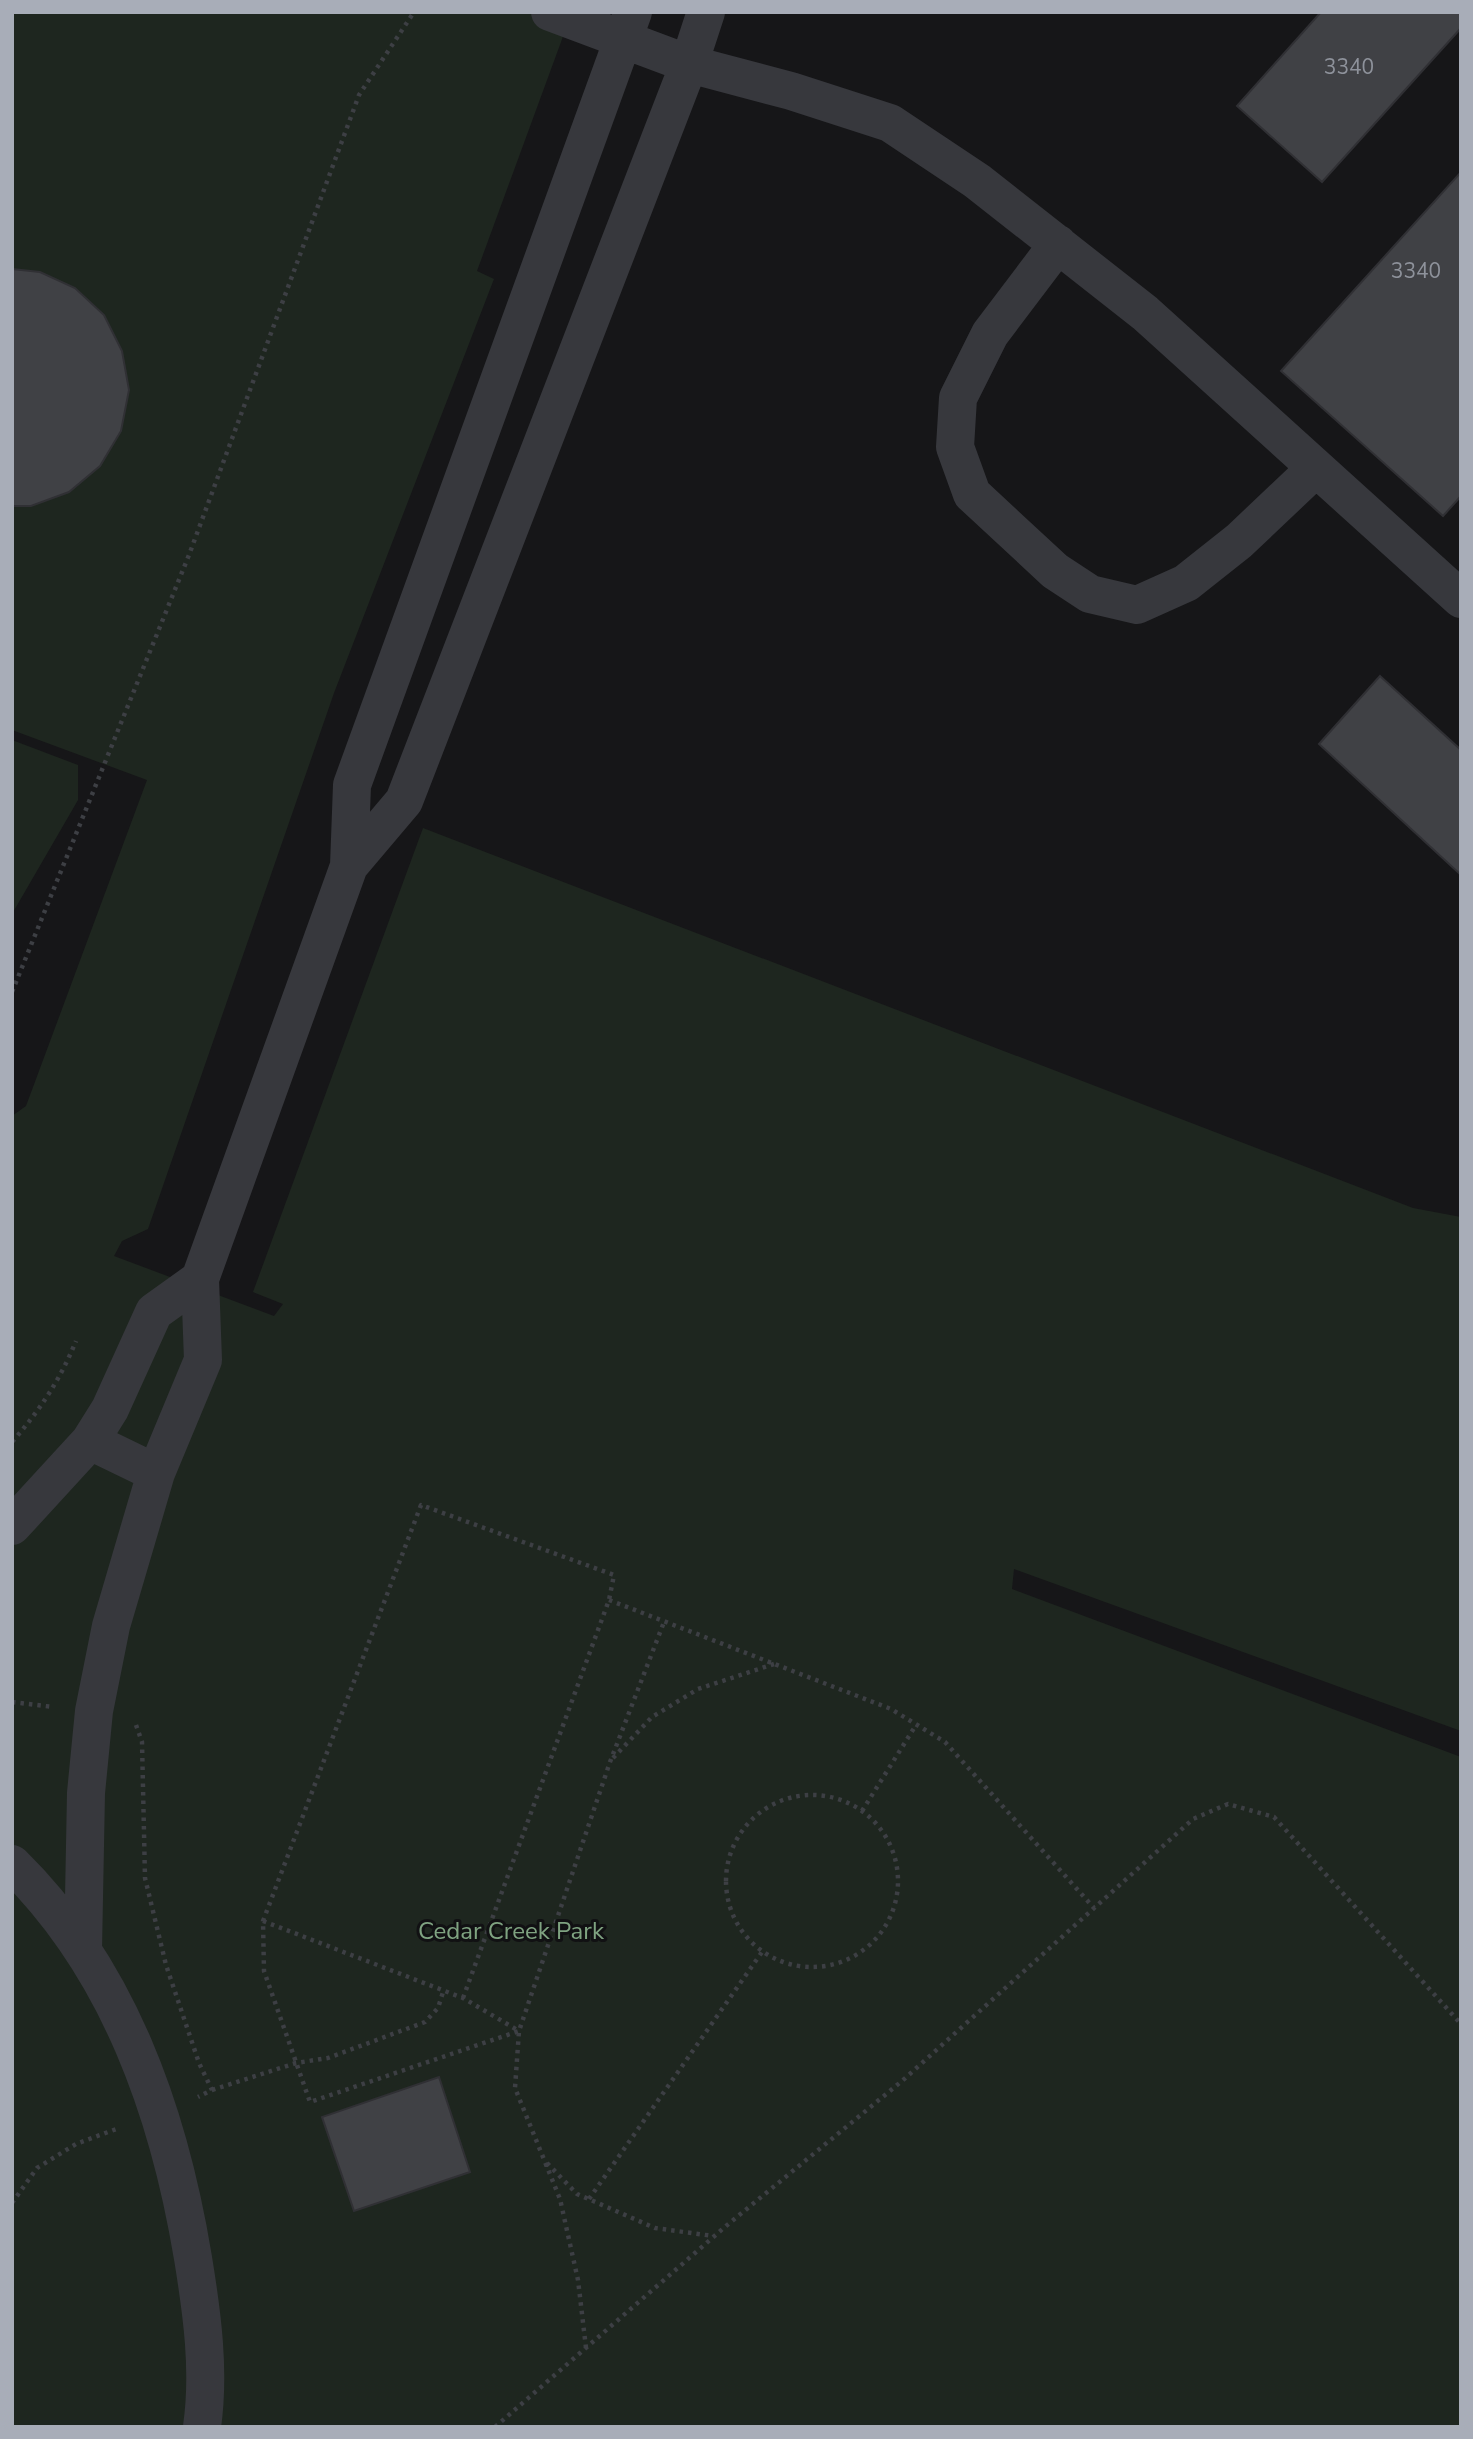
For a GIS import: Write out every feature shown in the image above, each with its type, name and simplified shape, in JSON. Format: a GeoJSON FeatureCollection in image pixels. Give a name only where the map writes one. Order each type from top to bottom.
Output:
{"type":"FeatureCollection","features":[{"type":"Feature","properties":{"kind":"street"},"geometry":{"type":"LineString","coordinates":[[551,12],[629,27],[689,64],[791,91],[890,123],[977,181],[1145,313],[1461,599]]}},
{"type":"Feature","properties":{"kind":"street"},"geometry":{"type":"LineString","coordinates":[[349,866],[404,801],[689,64],[706,12]]}},
{"type":"Feature","properties":{"kind":"street"},"geometry":{"type":"LineString","coordinates":[[83,1950],[86,1793],[94,1711],[111,1626],[156,1474],[203,1360],[200,1279],[349,866],[352,785],[629,27]]}},
{"type":"Feature","properties":{"kind":"street"},"geometry":{"type":"LineString","coordinates":[[1058,244],[990,334],[958,398],[955,447],[972,494],[1055,571],[1090,594],[1137,605],[1186,583],[1238,541],[1316,468]]}},
{"type":"Feature","properties":{"kind":"street"},"geometry":{"type":"LineString","coordinates":[[12,1526],[90,1441],[110,1409],[154,1312],[200,1279]]}},
{"type":"Feature","properties":{"kind":"street"},"geometry":{"type":"LineString","coordinates":[[90,1441],[156,1474]]}},
{"type":"Feature","properties":{"kind":"street"},"geometry":{"type":"LineString","coordinates":[[12,1864],[30,1882],[83,1950],[129,2032],[160,2112],[184,2205],[204,2323],[202,2427]]}},
{"type":"Feature","properties":{"kind":"path"},"geometry":{"type":"LineString","coordinates":[[12,992],[189,555],[359,94],[414,12]]}},
{"type":"Feature","properties":{"kind":"path"},"geometry":{"type":"LineString","coordinates":[[12,1442],[38,1412],[62,1375],[76,1341]]}},
{"type":"Feature","properties":{"kind":"path"},"geometry":{"type":"LineString","coordinates":[[463,1998],[609,1600],[614,1575],[421,1504],[263,1921],[264,1971],[310,2102],[520,2031]]}},
{"type":"Feature","properties":{"kind":"path"},"geometry":{"type":"LineString","coordinates":[[609,1600],[891,1709],[945,1742],[1094,1908]]}},
{"type":"Feature","properties":{"kind":"path"},"geometry":{"type":"LineString","coordinates":[[586,2348],[578,2280],[560,2199],[515,2088],[520,2031],[610,1762],[664,1622]]}},
{"type":"Feature","properties":{"kind":"path"},"geometry":{"type":"LineString","coordinates":[[610,1762],[652,1717],[698,1689],[775,1664]]}},
{"type":"Feature","properties":{"kind":"path"},"geometry":{"type":"LineString","coordinates":[[12,1702],[66,1709]]}},
{"type":"Feature","properties":{"kind":"path"},"geometry":{"type":"LineString","coordinates":[[134,1721],[140,1730],[142,1742],[145,1878],[166,1965],[199,2063],[212,2090]]}},
{"type":"Feature","properties":{"kind":"path"},"geometry":{"type":"LineString","coordinates":[[862,1811],[916,1725]]}},
{"type":"Feature","properties":{"kind":"path"},"geometry":{"type":"LineString","coordinates":[[811,1794],[838,1798],[862,1811],[883,1832],[896,1859],[898,1889],[890,1918],[873,1943],[848,1960],[819,1967],[789,1965],[762,1952],[742,1933],[729,1909],[725,1881],[729,1854],[741,1830],[761,1811],[784,1798],[811,1794]]}},
{"type":"Feature","properties":{"kind":"path"},"geometry":{"type":"LineString","coordinates":[[495,2427],[714,2236],[902,2081],[1193,1819],[1228,1804],[1274,1817],[1461,2024]]}},
{"type":"Feature","properties":{"kind":"path"},"geometry":{"type":"LineString","coordinates":[[263,1921],[463,1998],[520,2031]]}},
{"type":"Feature","properties":{"kind":"path"},"geometry":{"type":"LineString","coordinates":[[589,2199],[762,1952]]}},
{"type":"Feature","properties":{"kind":"path"},"geometry":{"type":"LineString","coordinates":[[191,2099],[296,2063],[328,2058],[425,2022],[438,2008],[443,1992]]}},
{"type":"Feature","properties":{"kind":"path"},"geometry":{"type":"LineString","coordinates":[[12,2203],[37,2168],[76,2144],[130,2124]]}},
{"type":"Feature","properties":{"kind":"path"},"geometry":{"type":"LineString","coordinates":[[544,2161],[577,2194],[655,2228],[714,2236]]}},
{"type":"Feature","properties":{"kind":"green space","name":"Cedar Creek Park"},"geometry":{"type":"Polygon","coordinates":[[[12,12],[572,12],[477,271],[494,279],[334,693],[148,1229],[122,1241],[114,1256],[274,1316],[283,1304],[253,1292],[423,828],[1413,1208],[1461,1217],[1461,1731],[1014,1569],[1012,1589],[1461,1757],[1461,2427],[12,2427],[12,1116],[26,1106],[147,780],[12,730],[12,12]]]}},
{"type":"Feature","properties":{"kind":"green space"},"geometry":{"type":"Polygon","coordinates":[[[12,740],[78,765],[78,800],[12,914],[12,740]]]}},
{"type":"Feature","properties":{"kind":"building"},"geometry":{"type":"Polygon","coordinates":[[[1321,12],[1461,12],[1461,28],[1322,182],[1237,106],[1321,12]]]}},
{"type":"Feature","properties":{"kind":"building"},"geometry":{"type":"Polygon","coordinates":[[[1461,172],[1461,496],[1443,516],[1281,371],[1461,172]]]}},
{"type":"Feature","properties":{"kind":"building"},"geometry":{"type":"Polygon","coordinates":[[[12,269],[40,272],[75,288],[104,315],[122,351],[129,390],[121,431],[100,466],[69,492],[31,506],[12,506],[12,269]]]}},
{"type":"Feature","properties":{"kind":"building"},"geometry":{"type":"Polygon","coordinates":[[[1380,676],[1461,750],[1461,875],[1319,744],[1380,676]]]}},
{"type":"Feature","properties":{"kind":"building"},"geometry":{"type":"Polygon","coordinates":[[[439,2077],[470,2172],[354,2211],[322,2117],[439,2077]]]}}]}
